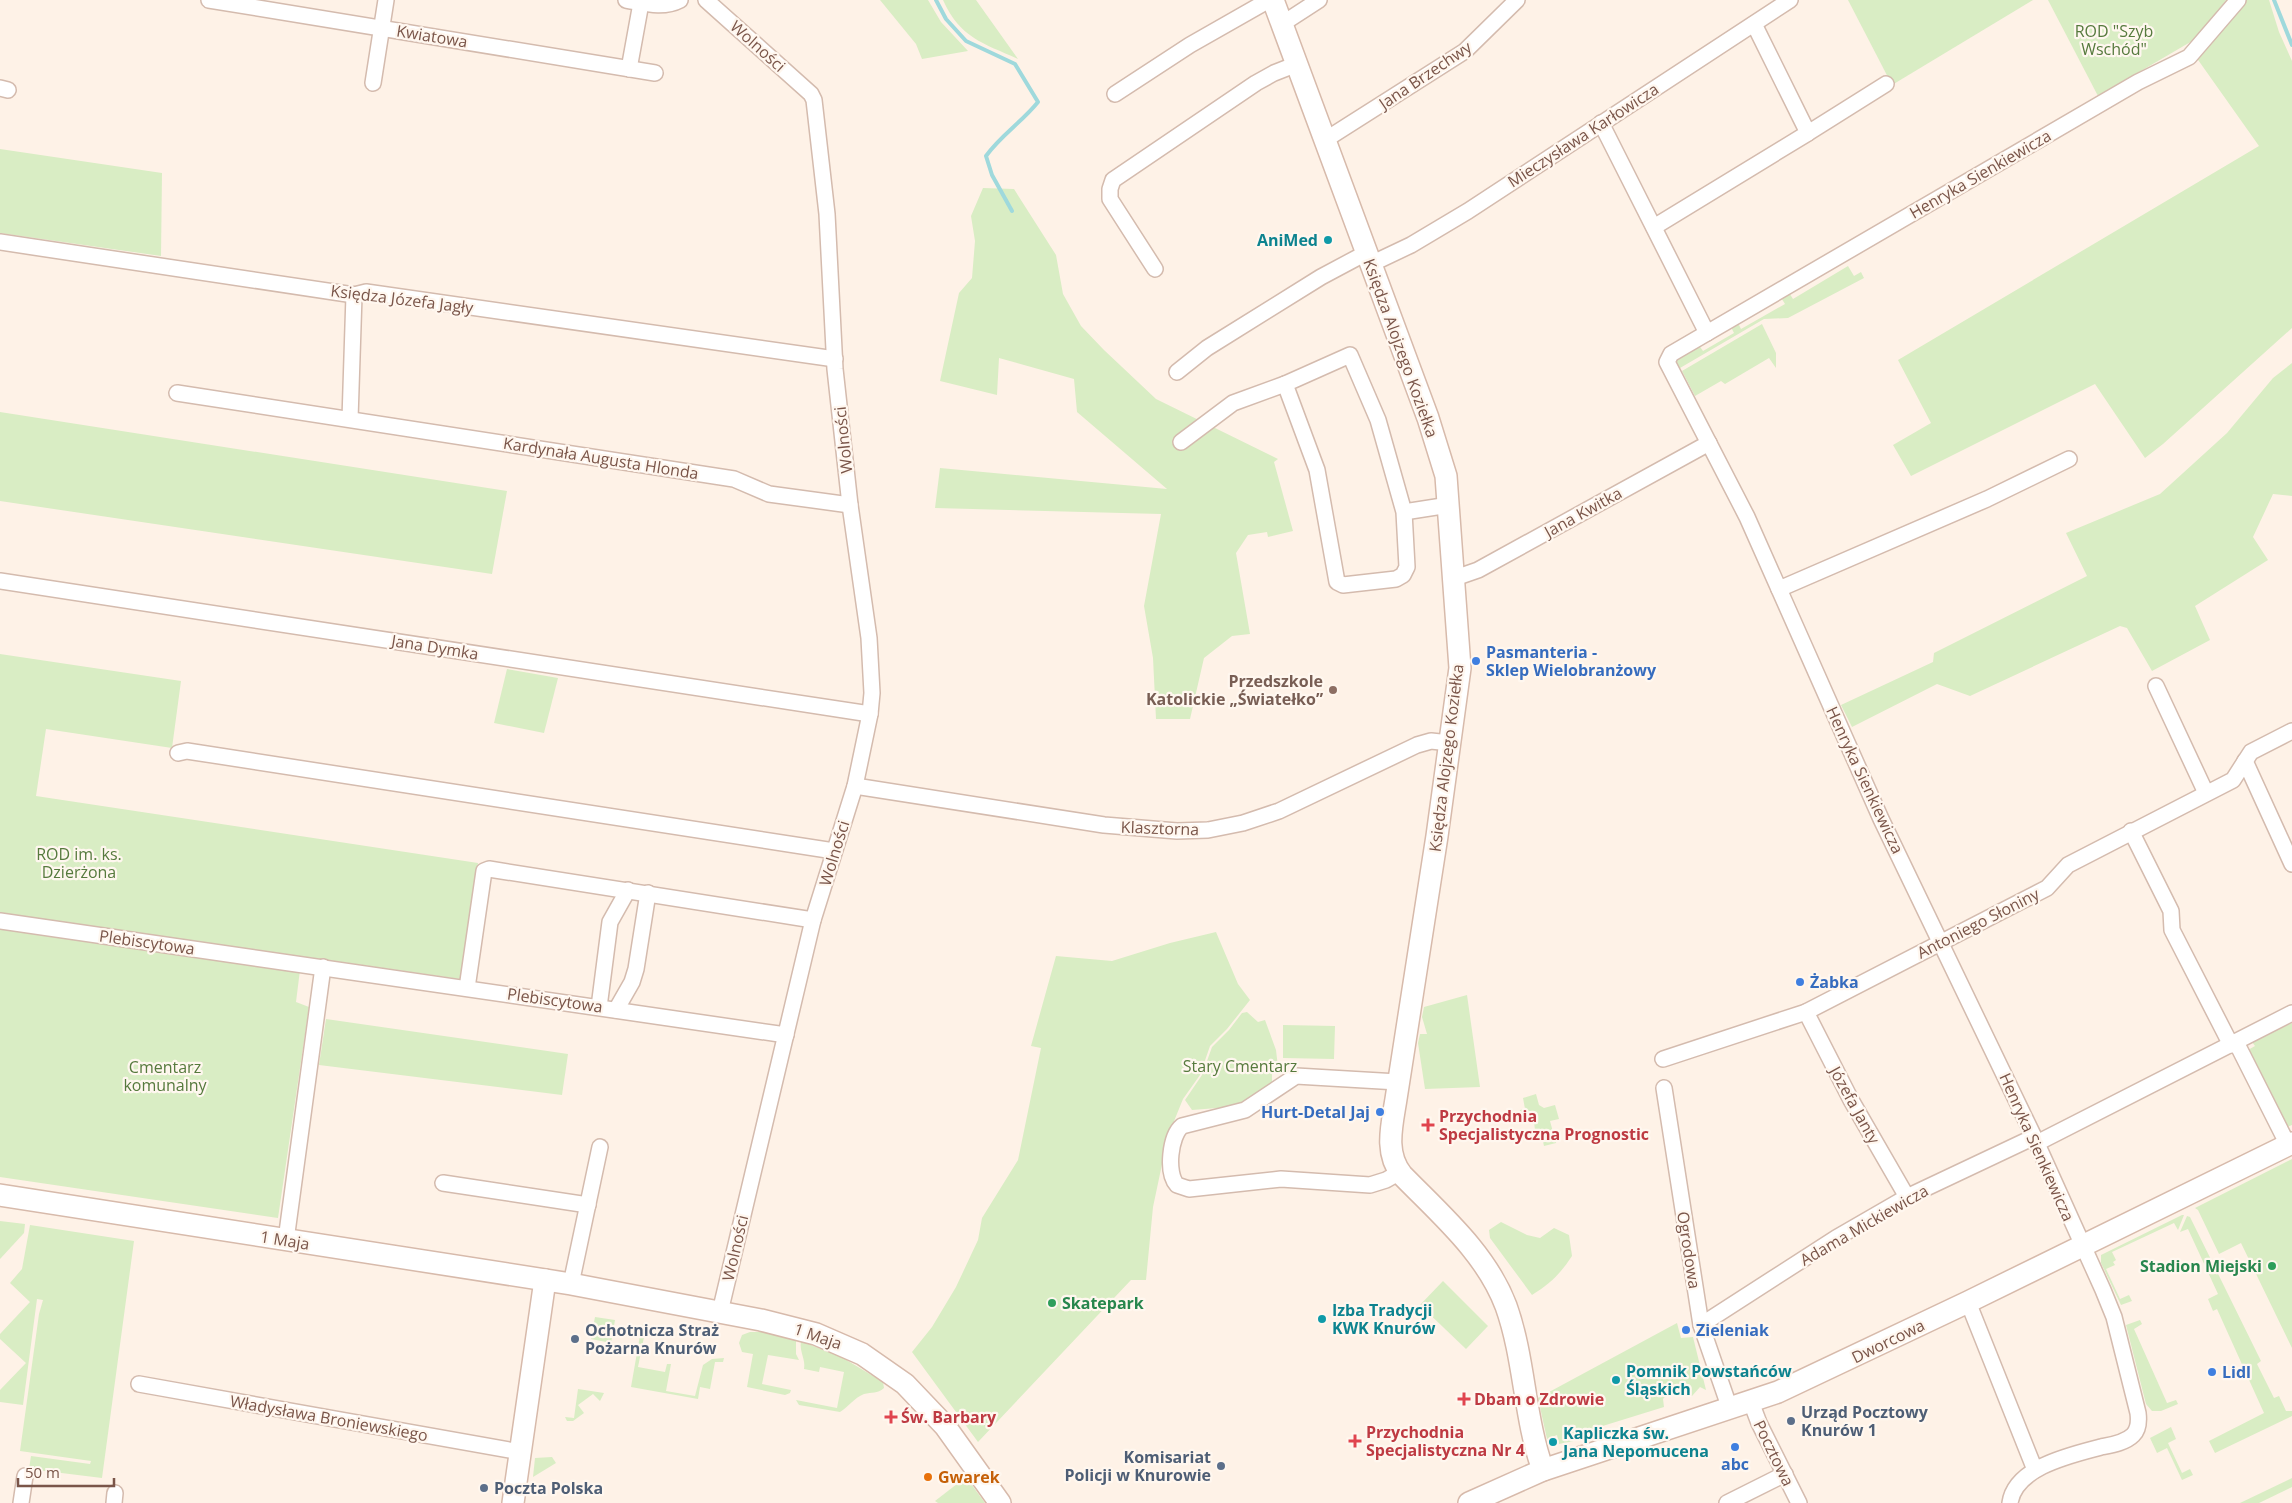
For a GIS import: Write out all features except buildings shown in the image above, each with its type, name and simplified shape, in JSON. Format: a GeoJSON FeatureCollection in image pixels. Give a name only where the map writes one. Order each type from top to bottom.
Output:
{"type":"FeatureCollection","features":[{"type":"Feature","properties":{"kind":"street","name":"Kwiatowa"},"geometry":{"type":"LineString","coordinates":[[209,0],[655,73]]}},
{"type":"Feature","properties":{"kind":"street"},"geometry":{"type":"LineString","coordinates":[[374,84],[386,0]]}},
{"type":"Feature","properties":{"kind":"street"},"geometry":{"type":"LineString","coordinates":[[629,69],[633,1],[662,6],[680,0]]}},
{"type":"Feature","properties":{"kind":"street","name":"Wolności"},"geometry":{"type":"LineString","coordinates":[[706,0],[811,94],[814,100],[827,214],[835,359],[850,505],[869,638],[872,677],[870,714],[855,786],[813,920],[720,1312]]}},
{"type":"Feature","properties":{"kind":"street"},"geometry":{"type":"LineString","coordinates":[[1115,94],[1190,45],[1269,0]]}},
{"type":"Feature","properties":{"kind":"street","name":"Księdza Alojzego Koziełka"},"geometry":{"type":"LineString","coordinates":[[1273,0],[1428,418],[1446,476],[1455,578],[1460,668],[1398,1082],[1391,1137],[1393,1160],[1400,1172],[1470,1245],[1484,1263],[1499,1291],[1510,1319],[1538,1458],[1543,1470]]}},
{"type":"Feature","properties":{"kind":"street"},"geometry":{"type":"LineString","coordinates":[[1282,24],[1319,0]]}},
{"type":"Feature","properties":{"kind":"street","name":"Jana Brzechwy"},"geometry":{"type":"LineString","coordinates":[[1324,140],[1465,51],[1517,0]]}},
{"type":"Feature","properties":{"kind":"street","name":"Mieczysława Karłowicza"},"geometry":{"type":"LineString","coordinates":[[1177,372],[1207,348],[1321,277],[1439,229],[1790,0]]}},
{"type":"Feature","properties":{"kind":"street","name":"Henryka Sienkiewicza"},"geometry":{"type":"LineString","coordinates":[[2035,1470],[2080,1453],[2122,1441],[2134,1433],[2139,1423],[2114,1317],[2035,1140],[1877,811],[1744,510],[1667,362],[1670,354],[1707,332],[2138,82],[2189,57],[2238,0]]}},
{"type":"Feature","properties":{"kind":"street"},"geometry":{"type":"LineString","coordinates":[[1754,24],[1808,133]]}},
{"type":"Feature","properties":{"kind":"street"},"geometry":{"type":"LineString","coordinates":[[1155,268],[1110,199],[1110,189],[1113,180],[1249,87],[1274,73],[1297,64]]}},
{"type":"Feature","properties":{"kind":"street"},"geometry":{"type":"LineString","coordinates":[[1654,227],[1886,84]]}},
{"type":"Feature","properties":{"kind":"street"},"geometry":{"type":"LineString","coordinates":[[1601,123],[1707,332]]}},
{"type":"Feature","properties":{"kind":"street","name":"Księdza Józefa Jagły"},"geometry":{"type":"LineString","coordinates":[[0,242],[354,295],[366,292],[835,359]]}},
{"type":"Feature","properties":{"kind":"street"},"geometry":{"type":"LineString","coordinates":[[350,419],[354,295]]}},
{"type":"Feature","properties":{"kind":"street"},"geometry":{"type":"LineString","coordinates":[[1181,442],[1234,403],[1285,384],[1350,355],[1378,420],[1404,512],[1406,568],[1403,576],[1396,579],[1343,585],[1337,582],[1318,470],[1285,384]]}},
{"type":"Feature","properties":{"kind":"street","name":"Kardynała Augusta Hlonda"},"geometry":{"type":"LineString","coordinates":[[177,394],[734,479],[769,494],[850,505]]}},
{"type":"Feature","properties":{"kind":"street","name":"Jana Kwitka"},"geometry":{"type":"LineString","coordinates":[[1455,578],[1475,572],[1709,443]]}},
{"type":"Feature","properties":{"kind":"street"},"geometry":{"type":"LineString","coordinates":[[1779,589],[1987,499],[2069,459]]}},
{"type":"Feature","properties":{"kind":"street"},"geometry":{"type":"LineString","coordinates":[[1404,512],[1449,505]]}},
{"type":"Feature","properties":{"kind":"street","name":"Jana Dymka"},"geometry":{"type":"LineString","coordinates":[[0,581],[870,714]]}},
{"type":"Feature","properties":{"kind":"street"},"geometry":{"type":"LineString","coordinates":[[2156,686],[2206,793]]}},
{"type":"Feature","properties":{"kind":"street","name":"Antoniego Słoniny"},"geometry":{"type":"LineString","coordinates":[[1664,1060],[1806,1012],[2047,888],[2068,865],[2233,780],[2251,752],[2292,731]]}},
{"type":"Feature","properties":{"kind":"street","name":"Klasztorna"},"geometry":{"type":"LineString","coordinates":[[855,786],[1104,825],[1177,831],[1208,830],[1243,823],[1279,811],[1417,745],[1431,741],[1450,742]]}},
{"type":"Feature","properties":{"kind":"street"},"geometry":{"type":"LineString","coordinates":[[178,753],[187,751],[834,851]]}},
{"type":"Feature","properties":{"kind":"street"},"geometry":{"type":"LineString","coordinates":[[2245,761],[2292,864]]}},
{"type":"Feature","properties":{"kind":"street"},"geometry":{"type":"LineString","coordinates":[[2131,831],[2171,911],[2172,930],[2233,1044],[2290,1144]]}},
{"type":"Feature","properties":{"kind":"street"},"geometry":{"type":"LineString","coordinates":[[467,988],[484,872],[488,869],[813,920]]}},
{"type":"Feature","properties":{"kind":"street"},"geometry":{"type":"LineString","coordinates":[[599,1007],[610,922],[628,890]]}},
{"type":"Feature","properties":{"kind":"street"},"geometry":{"type":"LineString","coordinates":[[616,1010],[632,982],[636,969],[648,893]]}},
{"type":"Feature","properties":{"kind":"street","name":"Plebiscytowa"},"geometry":{"type":"LineString","coordinates":[[0,921],[786,1035]]}},
{"type":"Feature","properties":{"kind":"street"},"geometry":{"type":"LineString","coordinates":[[286,1240],[323,967]]}},
{"type":"Feature","properties":{"kind":"street","name":"Józefa Janty"},"geometry":{"type":"LineString","coordinates":[[1806,1012],[1845,1089],[1907,1197]]}},
{"type":"Feature","properties":{"kind":"street","name":"Adama Mickiewicza"},"geometry":{"type":"LineString","coordinates":[[1701,1325],[1836,1238],[1907,1197],[2035,1140],[2233,1044],[2292,1013]]}},
{"type":"Feature","properties":{"kind":"street"},"geometry":{"type":"LineString","coordinates":[[1398,1082],[1296,1076],[1245,1110],[1182,1126],[1174,1138],[1170,1173],[1177,1185],[1189,1189],[1218,1188],[1281,1179],[1370,1185],[1386,1180],[1400,1172]]}},
{"type":"Feature","properties":{"kind":"street","name":"Ogrodowa"},"geometry":{"type":"LineString","coordinates":[[1664,1088],[1701,1325],[1730,1409]]}},
{"type":"Feature","properties":{"kind":"street","name":"Dworcowa"},"geometry":{"type":"LineString","coordinates":[[1469,1503],[1543,1470],[1751,1402],[1822,1373],[2290,1144]]}},
{"type":"Feature","properties":{"kind":"street"},"geometry":{"type":"LineString","coordinates":[[571,1284],[600,1147]]}},
{"type":"Feature","properties":{"kind":"street"},"geometry":{"type":"LineString","coordinates":[[443,1183],[588,1205]]}},
{"type":"Feature","properties":{"kind":"street","name":"1 Maja"},"geometry":{"type":"LineString","coordinates":[[0,1195],[571,1284],[782,1324],[816,1334],[862,1354],[884,1367],[905,1384],[935,1413],[1000,1503]]}},
{"type":"Feature","properties":{"kind":"street"},"geometry":{"type":"LineString","coordinates":[[513,1503],[545,1280]]}},
{"type":"Feature","properties":{"kind":"street"},"geometry":{"type":"LineString","coordinates":[[1968,1302],[2035,1470],[2018,1482],[2010,1503]]}},
{"type":"Feature","properties":{"kind":"street","name":"Władysława Broniewskiego"},"geometry":{"type":"LineString","coordinates":[[139,1384],[520,1452]]}},
{"type":"Feature","properties":{"kind":"street","name":"Pocztowa"},"geometry":{"type":"LineString","coordinates":[[1751,1402],[1799,1503]]}},
{"type":"Feature","properties":{"kind":"street"},"geometry":{"type":"LineString","coordinates":[[1728,1503],[1785,1474]]}},
{"type":"Feature","properties":{"kind":"street"},"geometry":{"type":"LineString","coordinates":[[21,1503],[25,1476]]}},
{"type":"Feature","properties":{"kind":"green space"},"geometry":{"type":"Polygon","coordinates":[[[880,0],[928,0],[941,22],[968,51],[922,59],[916,44],[880,0]]]}},
{"type":"Feature","properties":{"kind":"green space"},"geometry":{"type":"Polygon","coordinates":[[[943,0],[976,0],[1018,59],[983,43],[965,31],[957,23],[943,0]]]}},
{"type":"Feature","properties":{"kind":"green space","name":"ROD \"Szyb Wschód\""},"geometry":{"type":"Polygon","coordinates":[[[1848,0],[2033,0],[1892,85],[1848,0]]]}},
{"type":"Feature","properties":{"kind":"green space","name":"ROD \"Szyb Wschód\""},"geometry":{"type":"Polygon","coordinates":[[[2048,0],[2226,0],[2199,37],[2098,96],[2048,0]]]}},
{"type":"Feature","properties":{"kind":"green space"},"geometry":{"type":"Polygon","coordinates":[[[2244,0],[2269,0],[2279,32],[2292,61],[2292,328],[2145,458],[2095,384],[1911,476],[1893,445],[1931,423],[1898,360],[2259,146],[2196,57],[2244,0]]]}},
{"type":"Feature","properties":{"kind":"green space"},"geometry":{"type":"Polygon","coordinates":[[[0,149],[162,173],[161,256],[0,233],[0,149]]]}},
{"type":"Feature","properties":{"kind":"green space"},"geometry":{"type":"Polygon","coordinates":[[[983,188],[1014,189],[1056,255],[1063,294],[1081,326],[1156,399],[1278,459],[1274,462],[1293,531],[1268,537],[1267,532],[1248,535],[1236,553],[1250,634],[1232,636],[1204,658],[1190,719],[1156,719],[1153,658],[1144,606],[1161,514],[935,508],[940,468],[1167,489],[1077,412],[1074,379],[999,358],[997,395],[940,381],[959,293],[972,278],[975,241],[971,216],[983,188]]]}},
{"type":"Feature","properties":{"kind":"green space"},"geometry":{"type":"Polygon","coordinates":[[[1848,266],[1854,276],[1861,272],[1864,278],[1788,318],[1764,319],[1680,368],[1675,360],[1698,344],[1703,351],[1734,333],[1730,325],[1737,321],[1741,329],[1785,304],[1780,296],[1788,291],[1793,299],[1848,266]]]}},
{"type":"Feature","properties":{"kind":"green space"},"geometry":{"type":"Polygon","coordinates":[[[1762,324],[1776,353],[1776,368],[1769,358],[1725,384],[1721,381],[1695,396],[1682,371],[1762,324]]]}},
{"type":"Feature","properties":{"kind":"green space"},"geometry":{"type":"Polygon","coordinates":[[[2292,363],[2292,496],[2273,494],[2253,537],[2268,560],[2195,606],[2210,640],[2152,671],[2127,628],[2120,626],[1970,696],[1937,684],[1852,727],[1841,705],[1933,662],[1934,653],[2087,576],[2066,533],[2160,494],[2227,433],[2273,378],[2292,363]]]}},
{"type":"Feature","properties":{"kind":"green space"},"geometry":{"type":"Polygon","coordinates":[[[0,412],[507,491],[492,574],[0,501],[0,412]]]}},
{"type":"Feature","properties":{"kind":"green space","name":"ROD im. ks. Dzierżona"},"geometry":{"type":"Polygon","coordinates":[[[0,654],[181,681],[172,748],[46,729],[36,796],[478,863],[460,979],[0,913],[0,654]]]}},
{"type":"Feature","properties":{"kind":"green space"},"geometry":{"type":"Polygon","coordinates":[[[507,669],[558,678],[544,733],[494,723],[507,669]]]}},
{"type":"Feature","properties":{"kind":"green space","name":"Cmentarz komunalny"},"geometry":{"type":"Polygon","coordinates":[[[0,926],[300,970],[296,1002],[309,1007],[278,1218],[0,1177],[0,926]]]}},
{"type":"Feature","properties":{"kind":"green space"},"geometry":{"type":"Polygon","coordinates":[[[1216,932],[1238,984],[1250,1000],[1227,1029],[1210,1046],[1200,1075],[1183,1099],[1168,1136],[1153,1207],[1146,1280],[1131,1280],[978,1442],[912,1352],[932,1327],[956,1287],[978,1240],[982,1218],[1018,1160],[1041,1048],[1031,1046],[1056,956],[1112,961],[1170,943],[1216,932]]]}},
{"type":"Feature","properties":{"kind":"green space"},"geometry":{"type":"Polygon","coordinates":[[[1467,995],[1480,1087],[1425,1089],[1418,1043],[1420,1034],[1427,1034],[1422,1017],[1424,1007],[1467,995]]]}},
{"type":"Feature","properties":{"kind":"green space","name":"Stary Cmentarz"},"geometry":{"type":"Polygon","coordinates":[[[1247,1012],[1258,1022],[1265,1020],[1276,1050],[1278,1067],[1272,1068],[1272,1084],[1244,1104],[1192,1110],[1185,1100],[1202,1075],[1212,1047],[1242,1013],[1247,1012]]]}},
{"type":"Feature","properties":{"kind":"green space"},"geometry":{"type":"Polygon","coordinates":[[[326,1019],[568,1054],[562,1095],[319,1065],[326,1019]]]}},
{"type":"Feature","properties":{"kind":"green space"},"geometry":{"type":"Polygon","coordinates":[[[2292,1023],[2292,1125],[2287,1127],[2248,1050],[2255,1046],[2252,1042],[2292,1023]]]}},
{"type":"Feature","properties":{"kind":"green space"},"geometry":{"type":"Polygon","coordinates":[[[1283,1025],[1335,1026],[1334,1059],[1283,1058],[1283,1025]]]}},
{"type":"Feature","properties":{"kind":"green space"},"geometry":{"type":"Polygon","coordinates":[[[1536,1094],[1539,1105],[1544,1108],[1555,1105],[1559,1119],[1550,1121],[1556,1143],[1544,1146],[1540,1129],[1535,1130],[1534,1122],[1528,1123],[1527,1119],[1523,1120],[1520,1110],[1525,1109],[1523,1098],[1536,1094]]]}},
{"type":"Feature","properties":{"kind":"green space","name":"Stadion Miejski"},"geometry":{"type":"Polygon","coordinates":[[[2292,1159],[2292,1348],[2241,1243],[2219,1254],[2198,1210],[2195,1208],[2292,1159]]]}},
{"type":"Feature","properties":{"kind":"green space"},"geometry":{"type":"Polygon","coordinates":[[[2184,1215],[2178,1230],[2174,1223],[2112,1252],[2116,1260],[2113,1262],[2115,1265],[2106,1269],[2120,1299],[2129,1295],[2132,1301],[2121,1305],[2101,1263],[2101,1255],[2184,1215]]]}},
{"type":"Feature","properties":{"kind":"green space"},"geometry":{"type":"Polygon","coordinates":[[[2187,1216],[2190,1217],[2261,1361],[2257,1364],[2274,1398],[2279,1396],[2286,1411],[2292,1411],[2292,1416],[2215,1453],[2209,1441],[2264,1413],[2217,1309],[2213,1311],[2208,1299],[2218,1294],[2188,1229],[2180,1232],[2187,1216]]]}},
{"type":"Feature","properties":{"kind":"green space"},"geometry":{"type":"Polygon","coordinates":[[[0,1221],[25,1224],[24,1233],[0,1259],[0,1221]]]}},
{"type":"Feature","properties":{"kind":"green space"},"geometry":{"type":"Polygon","coordinates":[[[1501,1222],[1527,1235],[1540,1238],[1554,1228],[1569,1235],[1572,1256],[1555,1278],[1532,1295],[1490,1238],[1489,1230],[1501,1222]]]}},
{"type":"Feature","properties":{"kind":"green space"},"geometry":{"type":"Polygon","coordinates":[[[30,1225],[134,1241],[102,1478],[29,1469],[31,1456],[90,1464],[91,1461],[20,1451],[39,1314],[43,1300],[37,1299],[23,1405],[0,1402],[0,1390],[26,1363],[0,1339],[0,1334],[30,1302],[10,1283],[22,1269],[30,1225]]]}},
{"type":"Feature","properties":{"kind":"green space"},"geometry":{"type":"Polygon","coordinates":[[[1443,1281],[1488,1326],[1466,1349],[1420,1305],[1443,1281]]]}},
{"type":"Feature","properties":{"kind":"green space"},"geometry":{"type":"Polygon","coordinates":[[[595,1317],[615,1320],[611,1343],[591,1339],[595,1317]]]}},
{"type":"Feature","properties":{"kind":"green space"},"geometry":{"type":"Polygon","coordinates":[[[2140,1320],[2142,1324],[2134,1329],[2167,1403],[2176,1400],[2178,1404],[2161,1411],[2152,1411],[2146,1404],[2126,1325],[2140,1320]]]}},
{"type":"Feature","properties":{"kind":"green space"},"geometry":{"type":"Polygon","coordinates":[[[1677,1323],[1681,1338],[1693,1337],[1706,1390],[1700,1387],[1692,1396],[1677,1393],[1670,1394],[1663,1399],[1664,1407],[1580,1433],[1574,1441],[1559,1444],[1557,1435],[1547,1439],[1538,1398],[1677,1323]]]}},
{"type":"Feature","properties":{"kind":"green space"},"geometry":{"type":"Polygon","coordinates":[[[642,1324],[645,1332],[638,1367],[665,1372],[667,1364],[671,1364],[666,1391],[695,1396],[703,1365],[712,1359],[724,1358],[723,1362],[715,1362],[710,1389],[700,1387],[698,1399],[631,1387],[642,1324]]]}},
{"type":"Feature","properties":{"kind":"green space"},"geometry":{"type":"Polygon","coordinates":[[[750,1332],[768,1332],[796,1340],[796,1354],[799,1360],[768,1355],[762,1384],[791,1390],[790,1393],[785,1395],[747,1387],[753,1354],[742,1352],[739,1343],[742,1335],[750,1332]]]}},
{"type":"Feature","properties":{"kind":"green space"},"geometry":{"type":"Polygon","coordinates":[[[801,1341],[843,1358],[883,1382],[884,1388],[877,1392],[860,1396],[840,1412],[799,1405],[796,1400],[837,1408],[844,1372],[820,1367],[819,1372],[804,1369],[801,1341]]]}},
{"type":"Feature","properties":{"kind":"green space"},"geometry":{"type":"Polygon","coordinates":[[[578,1389],[604,1393],[600,1401],[593,1394],[578,1405],[584,1413],[573,1421],[567,1421],[565,1417],[574,1418],[578,1389]]]}},
{"type":"Feature","properties":{"kind":"green space"},"geometry":{"type":"Polygon","coordinates":[[[2171,1427],[2176,1439],[2168,1443],[2182,1473],[2190,1469],[2193,1475],[2182,1480],[2167,1448],[2157,1453],[2150,1438],[2171,1427]]]}},
{"type":"Feature","properties":{"kind":"green space"},"geometry":{"type":"Polygon","coordinates":[[[552,1457],[556,1463],[533,1477],[535,1458],[552,1457]]]}},
{"type":"Feature","properties":{"kind":"green space"},"geometry":{"type":"Polygon","coordinates":[[[966,1477],[985,1503],[938,1503],[935,1501],[966,1477]]]}},
{"type":"Feature","properties":{"kind":"green space"},"geometry":{"type":"Polygon","coordinates":[[[2292,1478],[2292,1487],[2259,1503],[2240,1503],[2292,1478]]]}},
{"type":"Feature","properties":{"kind":"waterway"},"geometry":{"type":"LineString","coordinates":[[936,0],[946,19],[966,41],[1015,64],[1038,102],[986,156],[992,175],[1012,211]]}},
{"type":"Feature","properties":{"kind":"waterway"},"geometry":{"type":"LineString","coordinates":[[2274,0],[2292,45]]}},
{"type":"Feature","properties":{"kind":"place","name":"AniMed"},"geometry":{"type":"Point","coordinates":[1328,240]}},
{"type":"Feature","properties":{"kind":"place","name":"Pasmanteria - Sklep Wielobranżowy"},"geometry":{"type":"Point","coordinates":[1476,661]}},
{"type":"Feature","properties":{"kind":"place","name":"Przedszkole Katolickie „Światełko”"},"geometry":{"type":"Point","coordinates":[1333,690]}},
{"type":"Feature","properties":{"kind":"place","name":"Żabka"},"geometry":{"type":"Point","coordinates":[1800,982]}},
{"type":"Feature","properties":{"kind":"place","name":"Hurt-Detal Jaj"},"geometry":{"type":"Point","coordinates":[1380,1112]}},
{"type":"Feature","properties":{"kind":"place","name":"Przychodnia Specjalistyczna Prognostic"},"geometry":{"type":"Point","coordinates":[1428,1125]}},
{"type":"Feature","properties":{"kind":"place","name":"Stadion Miejski"},"geometry":{"type":"Point","coordinates":[2272,1266]}},
{"type":"Feature","properties":{"kind":"place","name":"Skatepark"},"geometry":{"type":"Point","coordinates":[1052,1303]}},
{"type":"Feature","properties":{"kind":"place","name":"Izba Tradycji KWK Knurów"},"geometry":{"type":"Point","coordinates":[1322,1319]}},
{"type":"Feature","properties":{"kind":"place","name":"Zieleniak"},"geometry":{"type":"Point","coordinates":[1686,1330]}},
{"type":"Feature","properties":{"kind":"place","name":"Ochotnicza Straż Pożarna Knurów"},"geometry":{"type":"Point","coordinates":[575,1339]}},
{"type":"Feature","properties":{"kind":"place","name":"Lidl"},"geometry":{"type":"Point","coordinates":[2212,1372]}},
{"type":"Feature","properties":{"kind":"place","name":"Pomnik Powstańców Śląskich"},"geometry":{"type":"Point","coordinates":[1616,1380]}},
{"type":"Feature","properties":{"kind":"place","name":"Dbam o Zdrowie"},"geometry":{"type":"Point","coordinates":[1464,1399]}},
{"type":"Feature","properties":{"kind":"place","name":"Św. Barbary"},"geometry":{"type":"Point","coordinates":[891,1417]}},
{"type":"Feature","properties":{"kind":"place","name":"Urząd Pocztowy Knurów 1"},"geometry":{"type":"Point","coordinates":[1791,1421]}},
{"type":"Feature","properties":{"kind":"place","name":"Przychodnia Specjalistyczna Nr 4"},"geometry":{"type":"Point","coordinates":[1355,1441]}},
{"type":"Feature","properties":{"kind":"place","name":"Kapliczka św. Jana Nepomucena"},"geometry":{"type":"Point","coordinates":[1553,1442]}},
{"type":"Feature","properties":{"kind":"place","name":"abc"},"geometry":{"type":"Point","coordinates":[1735,1447]}},
{"type":"Feature","properties":{"kind":"place","name":"Komisariat Policji w Knurowie"},"geometry":{"type":"Point","coordinates":[1221,1466]}},
{"type":"Feature","properties":{"kind":"place","name":"Gwarek"},"geometry":{"type":"Point","coordinates":[928,1477]}},
{"type":"Feature","properties":{"kind":"place","name":"Poczta Polska"},"geometry":{"type":"Point","coordinates":[484,1488]}}]}
